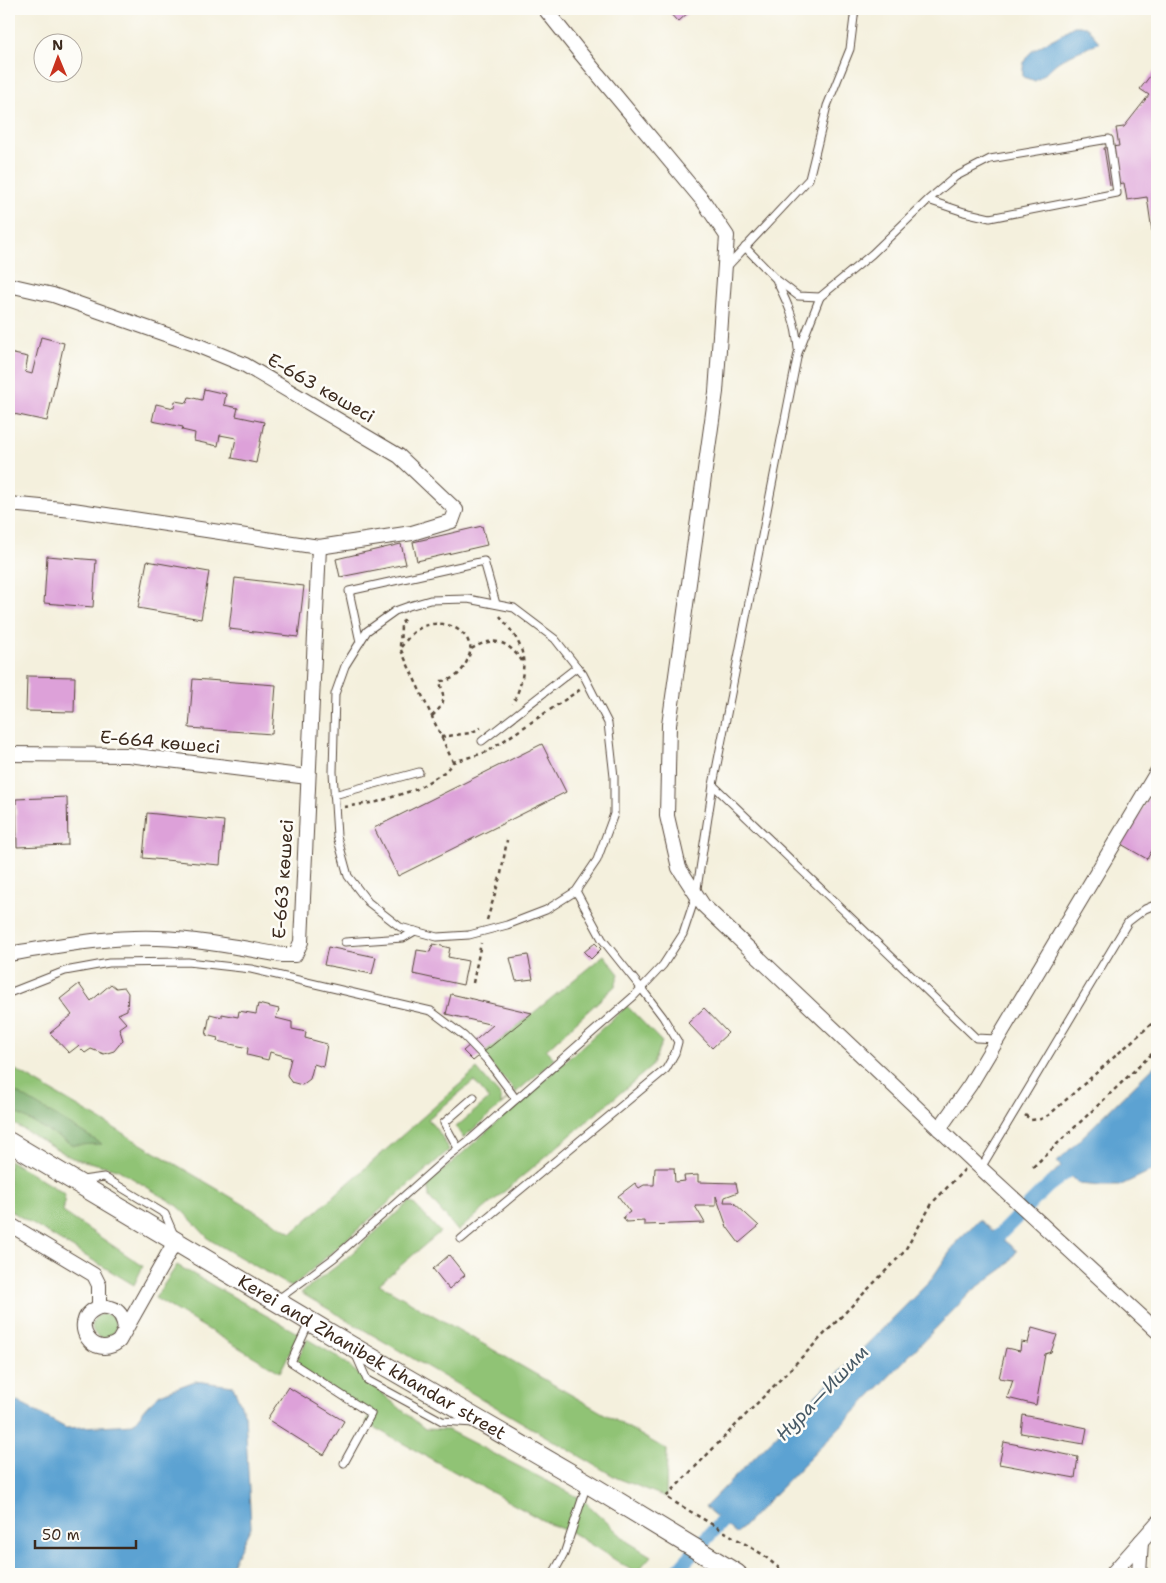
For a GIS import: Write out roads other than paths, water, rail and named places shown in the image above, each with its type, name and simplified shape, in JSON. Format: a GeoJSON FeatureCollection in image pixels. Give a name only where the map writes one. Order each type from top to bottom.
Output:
{"type":"FeatureCollection","features":[{"type":"Feature","properties":{"kind":"main road","name":"Kerei and Zhanibek khandar street"},"geometry":{"type":"LineString","coordinates":[[9,1142],[587,1483],[737,1574]]}},
{"type":"Feature","properties":{"kind":"street"},"geometry":{"type":"LineString","coordinates":[[545,9],[709,208],[728,236],[716,392],[669,725],[667,816],[679,868],[703,905],[977,1165],[1157,1332]]}},
{"type":"Feature","properties":{"kind":"street","name":"Е-663 көшесі"},"geometry":{"type":"LineString","coordinates":[[9,285],[53,295],[199,346],[245,365],[399,456],[456,510],[452,520],[412,532],[319,547],[73,510],[9,504]]}},
{"type":"Feature","properties":{"kind":"street","name":"Е-663 көшесі"},"geometry":{"type":"LineString","coordinates":[[9,954],[78,942],[135,938],[193,940],[283,955],[295,955],[301,942],[319,547]]}},
{"type":"Feature","properties":{"kind":"street","name":"Е-664 көшесі"},"geometry":{"type":"LineString","coordinates":[[9,754],[128,755],[308,777]]}},
{"type":"Feature","properties":{"kind":"street"},"geometry":{"type":"LineString","coordinates":[[939,1129],[970,1085],[1157,772]]}},
{"type":"Feature","properties":{"kind":"street"},"geometry":{"type":"LineString","coordinates":[[9,1224],[94,1274],[99,1286],[98,1307]]}},
{"type":"Feature","properties":{"kind":"street"},"geometry":{"type":"LineString","coordinates":[[125,1329],[118,1311],[105,1307],[98,1307],[87,1315],[84,1321],[84,1328],[89,1341],[108,1348],[119,1341],[176,1240]]}},
{"type":"Feature","properties":{"kind":"street"},"geometry":{"type":"LineString","coordinates":[[1112,1574],[1157,1523]]}},
{"type":"Feature","properties":{"kind":"street"},"geometry":{"type":"LineString","coordinates":[[1139,1574],[1141,1542]]}},
{"type":"Feature","properties":{"kind":"lane"},"geometry":{"type":"LineString","coordinates":[[726,268],[809,179],[828,106],[850,49],[855,9]]}},
{"type":"Feature","properties":{"kind":"lane"},"geometry":{"type":"LineString","coordinates":[[277,1301],[334,1258],[634,996],[663,965],[683,934],[696,896],[713,784],[798,353],[820,297],[872,254],[928,200],[955,177],[990,159],[1109,138],[1117,193],[990,218],[928,200]]}},
{"type":"Feature","properties":{"kind":"lane"},"geometry":{"type":"LineString","coordinates":[[745,247],[776,279],[798,296],[820,297]]}},
{"type":"Feature","properties":{"kind":"lane"},"geometry":{"type":"LineString","coordinates":[[776,279],[789,306],[796,330],[798,353]]}},
{"type":"Feature","properties":{"kind":"lane"},"geometry":{"type":"LineString","coordinates":[[360,642],[349,591],[484,561],[493,604]]}},
{"type":"Feature","properties":{"kind":"lane"},"geometry":{"type":"LineString","coordinates":[[468,599],[493,604],[514,608],[555,639],[578,667],[588,684],[608,723],[614,777],[614,814],[597,860],[576,892],[546,910],[507,925],[469,935],[437,937],[400,927],[368,902],[348,876],[337,836],[334,795],[335,694],[345,666],[367,631],[395,611],[430,600],[468,599]]}},
{"type":"Feature","properties":{"kind":"lane"},"geometry":{"type":"LineString","coordinates":[[482,741],[578,667]]}},
{"type":"Feature","properties":{"kind":"lane"},"geometry":{"type":"LineString","coordinates":[[334,795],[419,772]]}},
{"type":"Feature","properties":{"kind":"lane"},"geometry":{"type":"LineString","coordinates":[[713,784],[976,1038],[998,1039]]}},
{"type":"Feature","properties":{"kind":"lane"},"geometry":{"type":"LineString","coordinates":[[461,1239],[666,1069],[675,1053],[678,1042],[663,1017],[602,939],[576,892]]}},
{"type":"Feature","properties":{"kind":"lane"},"geometry":{"type":"LineString","coordinates":[[977,1165],[1017,1109],[1128,922],[1145,909],[1157,904]]}},
{"type":"Feature","properties":{"kind":"lane"},"geometry":{"type":"LineString","coordinates":[[345,942],[403,938],[415,931]]}},
{"type":"Feature","properties":{"kind":"lane"},"geometry":{"type":"LineString","coordinates":[[9,993],[65,971],[110,963],[188,962],[251,969],[432,1010],[470,1042],[486,1059],[516,1099]]}},
{"type":"Feature","properties":{"kind":"lane"},"geometry":{"type":"LineString","coordinates":[[458,1148],[444,1124],[474,1097]]}},
{"type":"Feature","properties":{"kind":"lane"},"geometry":{"type":"LineString","coordinates":[[310,1320],[291,1362],[371,1414],[344,1463]]}},
{"type":"Feature","properties":{"kind":"lane"},"geometry":{"type":"LineString","coordinates":[[553,1574],[564,1554],[587,1483]]}},
{"type":"Feature","properties":{"kind":"water"},"geometry":{"type":"Polygon","coordinates":[[[1074,26],[1086,26],[1099,42],[1059,61],[1035,81],[1023,77],[1026,58],[1034,50],[1074,26]]]}},
{"type":"Feature","properties":{"kind":"water"},"geometry":{"type":"Polygon","coordinates":[[[1157,1063],[1157,1168],[1119,1186],[1079,1184],[1067,1172],[1050,1189],[1043,1183],[1061,1166],[1057,1162],[1157,1063]]]}},
{"type":"Feature","properties":{"kind":"water"},"geometry":{"type":"Polygon","coordinates":[[[979,1220],[1017,1251],[1004,1268],[972,1291],[736,1534],[705,1507],[930,1281],[958,1240],[979,1220]]]}},
{"type":"Feature","properties":{"kind":"water"},"geometry":{"type":"Polygon","coordinates":[[[195,1381],[233,1386],[245,1415],[251,1527],[227,1574],[9,1574],[9,1402],[18,1402],[66,1428],[133,1424],[147,1406],[160,1394],[195,1381]]]}},
{"type":"Feature","properties":{"kind":"waterway"},"geometry":{"type":"LineString","coordinates":[[986,1248],[1047,1187],[1067,1172]]}},
{"type":"Feature","properties":{"kind":"waterway","name":"Нура—Ишим"},"geometry":{"type":"LineString","coordinates":[[674,1574],[734,1508]]}}]}
